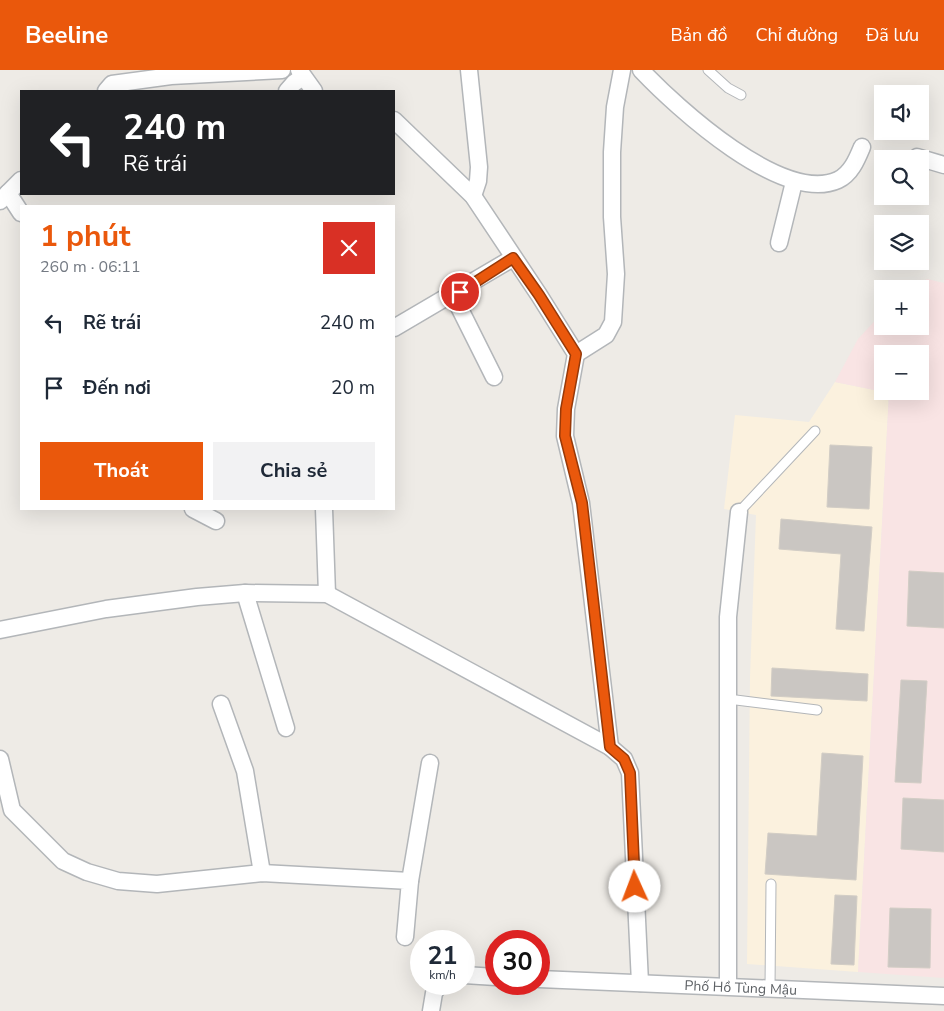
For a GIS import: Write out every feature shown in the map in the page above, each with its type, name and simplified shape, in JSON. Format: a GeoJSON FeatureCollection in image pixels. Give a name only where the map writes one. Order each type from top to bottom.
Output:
{"type":"FeatureCollection","features":[{"type":"Feature","properties":{"kind":"street"},"geometry":{"type":"LineString","coordinates":[[111,82],[171,76],[282,70]]}},
{"type":"Feature","properties":{"kind":"street"},"geometry":{"type":"LineString","coordinates":[[468,70],[479,167],[478,181],[473,196]]}},
{"type":"Feature","properties":{"kind":"street"},"geometry":{"type":"LineString","coordinates":[[576,354],[606,335],[611,330],[613,322],[616,274],[612,217],[612,152],[622,70]]}},
{"type":"Feature","properties":{"kind":"street"},"geometry":{"type":"LineString","coordinates":[[641,70],[661,92],[709,133],[794,182],[812,186],[840,179],[850,170],[862,147]]}},
{"type":"Feature","properties":{"kind":"street"},"geometry":{"type":"LineString","coordinates":[[288,90],[301,74],[313,90]]}},
{"type":"Feature","properties":{"kind":"street"},"geometry":{"type":"LineString","coordinates":[[395,121],[473,196],[576,354],[566,409],[565,436],[582,503],[610,747]]}},
{"type":"Feature","properties":{"kind":"street"},"geometry":{"type":"LineString","coordinates":[[929,161],[944,165]]}},
{"type":"Feature","properties":{"kind":"street"},"geometry":{"type":"LineString","coordinates":[[20,181],[4,197],[20,212]]}},
{"type":"Feature","properties":{"kind":"street"},"geometry":{"type":"LineString","coordinates":[[778,244],[794,182]]}},
{"type":"Feature","properties":{"kind":"street"},"geometry":{"type":"LineString","coordinates":[[395,327],[513,258]]}},
{"type":"Feature","properties":{"kind":"street"},"geometry":{"type":"LineString","coordinates":[[453,295],[494,377]]}},
{"type":"Feature","properties":{"kind":"street"},"geometry":{"type":"LineString","coordinates":[[195,510],[216,520]]}},
{"type":"Feature","properties":{"kind":"street"},"geometry":{"type":"LineString","coordinates":[[324,510],[327,594]]}},
{"type":"Feature","properties":{"kind":"street"},"geometry":{"type":"LineString","coordinates":[[728,985],[728,617],[739,512]]}},
{"type":"Feature","properties":{"kind":"street"},"geometry":{"type":"LineString","coordinates":[[0,630],[106,609],[245,593],[327,594],[610,747],[624,759],[630,773],[640,983]]}},
{"type":"Feature","properties":{"kind":"street"},"geometry":{"type":"LineString","coordinates":[[245,593],[286,728]]}},
{"type":"Feature","properties":{"kind":"street"},"geometry":{"type":"LineString","coordinates":[[221,704],[245,771],[262,873]]}},
{"type":"Feature","properties":{"kind":"street"},"geometry":{"type":"LineString","coordinates":[[0,759],[6,812],[63,861],[87,872],[118,881],[173,884],[262,873],[410,881]]}},
{"type":"Feature","properties":{"kind":"street"},"geometry":{"type":"LineString","coordinates":[[406,937],[410,881],[430,763]]}},
{"type":"Feature","properties":{"kind":"street","name":"Phố Hồ Tùng Mậu"},"geometry":{"type":"LineString","coordinates":[[550,979],[728,985],[944,996]]}},
{"type":"Feature","properties":{"kind":"street"},"geometry":{"type":"LineString","coordinates":[[431,1011],[434,995]]}},
{"type":"Feature","properties":{"kind":"lane"},"geometry":{"type":"LineString","coordinates":[[708,70],[728,88],[740,95]]}},
{"type":"Feature","properties":{"kind":"lane"},"geometry":{"type":"LineString","coordinates":[[739,512],[815,431]]}},
{"type":"Feature","properties":{"kind":"lane"},"geometry":{"type":"LineString","coordinates":[[728,699],[817,710]]}},
{"type":"Feature","properties":{"kind":"lane"},"geometry":{"type":"LineString","coordinates":[[770,987],[771,884]]}},
{"type":"Feature","properties":{"kind":"shaded area"},"geometry":{"type":"Polygon","coordinates":[[[927,279],[944,283],[944,978],[858,972],[889,400],[929,400],[929,345],[874,345],[874,390],[835,382],[858,339],[874,322],[874,335],[929,335],[929,280],[926,280],[927,279]]]}},
{"type":"Feature","properties":{"kind":"shaded area"},"geometry":{"type":"Polygon","coordinates":[[[835,382],[874,390],[874,400],[889,400],[858,972],[747,964],[750,677],[756,515],[724,509],[735,415],[809,422],[835,382]]]}},
{"type":"Feature","properties":{"kind":"building"},"geometry":{"type":"Polygon","coordinates":[[[830,445],[872,447],[869,509],[827,507],[830,445]]]}},
{"type":"Feature","properties":{"kind":"building"},"geometry":{"type":"Polygon","coordinates":[[[781,519],[872,527],[864,631],[836,629],[841,554],[779,549],[781,519]]]}},
{"type":"Feature","properties":{"kind":"building"},"geometry":{"type":"Polygon","coordinates":[[[909,571],[944,573],[944,628],[907,626],[909,571]]]}},
{"type":"Feature","properties":{"kind":"building"},"geometry":{"type":"Polygon","coordinates":[[[772,668],[868,674],[867,701],[771,696],[772,668]]]}},
{"type":"Feature","properties":{"kind":"building"},"geometry":{"type":"Polygon","coordinates":[[[901,680],[927,681],[921,783],[895,782],[901,680]]]}},
{"type":"Feature","properties":{"kind":"building"},"geometry":{"type":"Polygon","coordinates":[[[822,753],[863,756],[856,880],[765,874],[768,833],[817,836],[822,753]]]}},
{"type":"Feature","properties":{"kind":"building"},"geometry":{"type":"Polygon","coordinates":[[[903,798],[944,800],[944,852],[901,849],[903,798]]]}},
{"type":"Feature","properties":{"kind":"building"},"geometry":{"type":"Polygon","coordinates":[[[835,895],[857,896],[854,965],[831,964],[835,895]]]}},
{"type":"Feature","properties":{"kind":"building"},"geometry":{"type":"Polygon","coordinates":[[[890,908],[931,909],[930,968],[888,967],[890,908]]]}},
{"type":"Feature","properties":{"kind":"route"},"geometry":{"type":"LineString","coordinates":[[460,292],[513,258],[576,354],[566,409],[566,446],[582,503],[587,560],[610,747],[624,759],[630,773],[635,887]]}}]}
